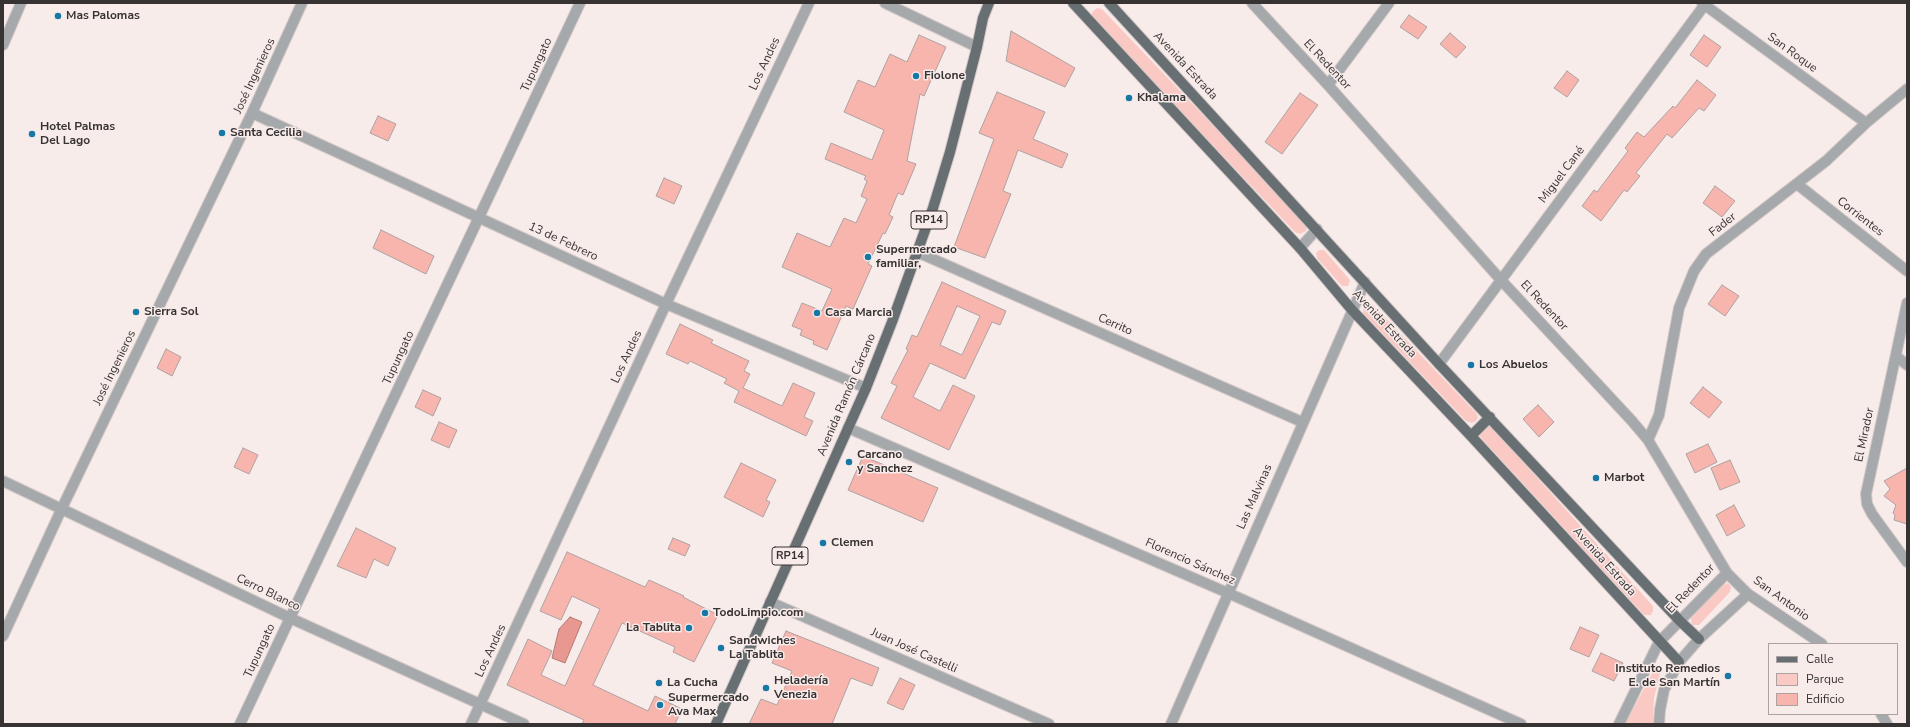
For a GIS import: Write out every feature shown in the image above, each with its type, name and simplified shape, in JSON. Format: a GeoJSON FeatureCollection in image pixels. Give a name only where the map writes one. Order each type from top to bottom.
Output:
{"type":"FeatureCollection","features":[{"type":"Feature","properties":{"kind":"main road","name":"Avenida Ramón Cárcano"},"geometry":{"type":"LineString","coordinates":[[980,3],[983,18]]}},
{"type":"Feature","properties":{"kind":"main road","name":"Avenida Ramón Cárcano"},"geometry":{"type":"LineString","coordinates":[[716,724],[866,388],[892,322],[950,152],[983,18],[989,3]]}},
{"type":"Feature","properties":{"kind":"main road","name":"Avenida Estrada"},"geometry":{"type":"LineString","coordinates":[[1109,3],[1439,364],[1679,620],[1699,639]]}},
{"type":"Feature","properties":{"kind":"main road","name":"Avenida Estrada"},"geometry":{"type":"LineString","coordinates":[[1076,4],[1300,248],[1352,310],[1471,436],[1679,662]]}},
{"type":"Feature","properties":{"kind":"main road"},"geometry":{"type":"LineString","coordinates":[[1471,436],[1490,417]]}},
{"type":"Feature","properties":{"kind":"street"},"geometry":{"type":"LineString","coordinates":[[3,45],[21,3]]}},
{"type":"Feature","properties":{"kind":"street","name":"José Ingenieros"},"geometry":{"type":"LineString","coordinates":[[3,636],[62,508],[252,113],[302,3]]}},
{"type":"Feature","properties":{"kind":"street","name":"Tupungato"},"geometry":{"type":"LineString","coordinates":[[240,724],[480,218],[580,3]]}},
{"type":"Feature","properties":{"kind":"street","name":"Los Andes"},"geometry":{"type":"LineString","coordinates":[[471,724],[666,304],[809,3]]}},
{"type":"Feature","properties":{"kind":"street"},"geometry":{"type":"LineString","coordinates":[[885,3],[977,47]]}},
{"type":"Feature","properties":{"kind":"street","name":"El Redentor"},"geometry":{"type":"LineString","coordinates":[[1252,3],[1328,85],[1500,279],[1648,440],[1727,573],[1659,642],[1619,724]]}},
{"type":"Feature","properties":{"kind":"street"},"geometry":{"type":"LineString","coordinates":[[1328,85],[1389,3]]}},
{"type":"Feature","properties":{"kind":"street","name":"San Roque"},"geometry":{"type":"LineString","coordinates":[[1704,4],[1866,123]]}},
{"type":"Feature","properties":{"kind":"street","name":"Miguel Cané"},"geometry":{"type":"LineString","coordinates":[[1439,364],[1500,279],[1704,4]]}},
{"type":"Feature","properties":{"kind":"street","name":"Fader"},"geometry":{"type":"LineString","coordinates":[[1648,440],[1659,415],[1669,369],[1679,308],[1694,271],[1706,254],[1826,161],[1866,123],[1907,89]]}},
{"type":"Feature","properties":{"kind":"street","name":"13 de Febrero"},"geometry":{"type":"LineString","coordinates":[[252,113],[666,304],[866,388]]}},
{"type":"Feature","properties":{"kind":"street","name":"Corrientes"},"geometry":{"type":"LineString","coordinates":[[1797,184],[1907,270]]}},
{"type":"Feature","properties":{"kind":"street"},"geometry":{"type":"LineString","coordinates":[[1300,248],[1317,229]]}},
{"type":"Feature","properties":{"kind":"street","name":"Cerrito"},"geometry":{"type":"LineString","coordinates":[[917,252],[1302,422]]}},
{"type":"Feature","properties":{"kind":"street","name":"Las Malvinas"},"geometry":{"type":"LineString","coordinates":[[1171,724],[1302,422],[1365,282]]}},
{"type":"Feature","properties":{"kind":"street","name":"El Mirador"},"geometry":{"type":"LineString","coordinates":[[1907,303],[1866,494],[1867,504],[1872,514],[1907,562]]}},
{"type":"Feature","properties":{"kind":"street"},"geometry":{"type":"LineString","coordinates":[[1896,356],[1907,365]]}},
{"type":"Feature","properties":{"kind":"street","name":"Florencio Sánchez"},"geometry":{"type":"LineString","coordinates":[[848,428],[1228,593],[1521,724]]}},
{"type":"Feature","properties":{"kind":"street","name":"Cerro Blanco"},"geometry":{"type":"LineString","coordinates":[[3,481],[290,618],[524,724]]}},
{"type":"Feature","properties":{"kind":"street","name":"San Antonio"},"geometry":{"type":"LineString","coordinates":[[1727,573],[1748,594],[1821,643]]}},
{"type":"Feature","properties":{"kind":"street"},"geometry":{"type":"LineString","coordinates":[[1659,724],[1664,690],[1679,662],[1699,639],[1748,594]]}},
{"type":"Feature","properties":{"kind":"street","name":"Juan José Castelli"},"geometry":{"type":"LineString","coordinates":[[770,602],[1049,724]]}},
{"type":"Feature","properties":{"kind":"street"},"geometry":{"type":"LineString","coordinates":[[1882,715],[1887,724]]}},
{"type":"Feature","properties":{"kind":"green space"},"geometry":{"type":"Polygon","coordinates":[[[1097,8],[1102,9],[1305,222],[1307,226],[1306,231],[1300,234],[1295,232],[1092,18],[1092,12],[1097,8]]]}},
{"type":"Feature","properties":{"kind":"green space"},"geometry":{"type":"Polygon","coordinates":[[[1319,250],[1324,250],[1350,280],[1348,286],[1342,286],[1317,258],[1316,253],[1319,250]]]}},
{"type":"Feature","properties":{"kind":"green space"},"geometry":{"type":"Polygon","coordinates":[[[1369,304],[1373,305],[1476,413],[1478,417],[1476,421],[1472,423],[1466,421],[1363,313],[1364,307],[1369,304]]]}},
{"type":"Feature","properties":{"kind":"green space"},"geometry":{"type":"Polygon","coordinates":[[[1488,426],[1492,428],[1653,606],[1651,615],[1644,615],[1481,438],[1479,433],[1488,426]]]}},
{"type":"Feature","properties":{"kind":"green space"},"geometry":{"type":"Polygon","coordinates":[[[1728,583],[1731,587],[1730,592],[1699,625],[1692,625],[1691,618],[1722,585],[1728,583]]]}},
{"type":"Feature","properties":{"kind":"green space"},"geometry":{"type":"Polygon","coordinates":[[[1656,666],[1661,670],[1654,698],[1653,724],[1625,724],[1656,666]]]}},
{"type":"Feature","properties":{"kind":"shaded area"},"geometry":{"type":"Polygon","coordinates":[[[570,617],[582,622],[565,663],[552,658],[559,629],[570,617]]]}},
{"type":"Feature","properties":{"kind":"building"},"geometry":{"type":"Polygon","coordinates":[[[1409,15],[1427,27],[1418,39],[1400,27],[1409,15]]]}},
{"type":"Feature","properties":{"kind":"building"},"geometry":{"type":"Polygon","coordinates":[[[1011,31],[1075,68],[1065,87],[1006,61],[1011,31]]]}},
{"type":"Feature","properties":{"kind":"building"},"geometry":{"type":"Polygon","coordinates":[[[1450,33],[1466,47],[1456,58],[1440,44],[1450,33]]]}},
{"type":"Feature","properties":{"kind":"building"},"geometry":{"type":"Polygon","coordinates":[[[919,35],[946,47],[924,96],[920,94],[907,161],[916,164],[903,195],[898,193],[889,215],[893,217],[885,234],[883,233],[868,264],[872,266],[853,309],[846,306],[827,350],[813,344],[814,341],[800,335],[802,330],[792,326],[802,303],[822,311],[832,289],[782,267],[797,233],[830,247],[844,218],[856,223],[867,199],[861,196],[867,181],[864,179],[866,176],[825,159],[831,143],[872,160],[884,130],[844,112],[858,80],[875,87],[890,54],[907,62],[919,35]]]}},
{"type":"Feature","properties":{"kind":"building"},"geometry":{"type":"Polygon","coordinates":[[[1704,35],[1721,47],[1707,67],[1690,55],[1704,35]]]}},
{"type":"Feature","properties":{"kind":"building"},"geometry":{"type":"Polygon","coordinates":[[[1567,71],[1579,80],[1567,97],[1554,88],[1567,71]]]}},
{"type":"Feature","properties":{"kind":"building"},"geometry":{"type":"Polygon","coordinates":[[[1697,80],[1716,95],[1704,111],[1699,108],[1672,138],[1667,134],[1636,173],[1640,176],[1627,192],[1624,190],[1601,221],[1582,206],[1594,190],[1597,192],[1628,151],[1625,148],[1637,132],[1644,137],[1673,106],[1675,108],[1697,80]]]}},
{"type":"Feature","properties":{"kind":"building"},"geometry":{"type":"Polygon","coordinates":[[[997,92],[1045,112],[1033,139],[1068,154],[1062,168],[1018,150],[1003,191],[1011,194],[985,258],[954,247],[994,139],[979,133],[997,92]]]}},
{"type":"Feature","properties":{"kind":"building"},"geometry":{"type":"Polygon","coordinates":[[[1300,93],[1318,105],[1282,154],[1265,142],[1300,93]]]}},
{"type":"Feature","properties":{"kind":"building"},"geometry":{"type":"Polygon","coordinates":[[[378,116],[396,124],[388,141],[370,133],[378,116]]]}},
{"type":"Feature","properties":{"kind":"building"},"geometry":{"type":"Polygon","coordinates":[[[664,178],[682,186],[674,204],[656,196],[664,178]]]}},
{"type":"Feature","properties":{"kind":"building"},"geometry":{"type":"Polygon","coordinates":[[[1715,186],[1735,201],[1722,217],[1703,203],[1715,186]]]}},
{"type":"Feature","properties":{"kind":"building"},"geometry":{"type":"Polygon","coordinates":[[[381,230],[434,256],[426,274],[373,248],[381,230]]]}},
{"type":"Feature","properties":{"kind":"building"},"geometry":{"type":"Polygon","coordinates":[[[942,282],[1006,311],[1000,325],[992,322],[965,379],[930,363],[913,397],[940,411],[953,385],[975,396],[949,450],[881,418],[897,386],[891,383],[908,350],[906,349],[912,335],[917,337],[942,282]],[[957,306],[940,345],[962,355],[980,316],[957,306]]]}},
{"type":"Feature","properties":{"kind":"building"},"geometry":{"type":"Polygon","coordinates":[[[1722,285],[1739,296],[1725,316],[1708,304],[1722,285]]]}},
{"type":"Feature","properties":{"kind":"building"},"geometry":{"type":"Polygon","coordinates":[[[680,324],[713,340],[711,343],[749,361],[744,371],[750,374],[743,388],[782,406],[793,383],[815,393],[804,417],[813,421],[806,436],[734,402],[739,391],[724,383],[727,379],[690,361],[688,364],[666,354],[680,324]]]}},
{"type":"Feature","properties":{"kind":"building"},"geometry":{"type":"Polygon","coordinates":[[[166,349],[181,357],[172,376],[157,368],[166,349]]]}},
{"type":"Feature","properties":{"kind":"building"},"geometry":{"type":"Polygon","coordinates":[[[1703,387],[1722,402],[1709,418],[1690,403],[1703,387]]]}},
{"type":"Feature","properties":{"kind":"building"},"geometry":{"type":"Polygon","coordinates":[[[423,390],[441,398],[433,416],[415,407],[423,390]]]}},
{"type":"Feature","properties":{"kind":"building"},"geometry":{"type":"Polygon","coordinates":[[[1538,405],[1554,422],[1539,437],[1523,419],[1538,405]]]}},
{"type":"Feature","properties":{"kind":"building"},"geometry":{"type":"Polygon","coordinates":[[[439,422],[457,430],[449,448],[431,440],[439,422]]]}},
{"type":"Feature","properties":{"kind":"building"},"geometry":{"type":"Polygon","coordinates":[[[1708,444],[1717,462],[1695,473],[1686,454],[1708,444]]]}},
{"type":"Feature","properties":{"kind":"building"},"geometry":{"type":"Polygon","coordinates":[[[243,448],[258,455],[249,474],[234,467],[243,448]]]}},
{"type":"Feature","properties":{"kind":"building"},"geometry":{"type":"Polygon","coordinates":[[[863,456],[938,488],[923,522],[848,490],[863,456]]]}},
{"type":"Feature","properties":{"kind":"building"},"geometry":{"type":"Polygon","coordinates":[[[1730,460],[1740,482],[1720,490],[1711,468],[1730,460]]]}},
{"type":"Feature","properties":{"kind":"building"},"geometry":{"type":"Polygon","coordinates":[[[741,463],[776,480],[766,500],[770,502],[763,517],[724,497],[741,463]]]}},
{"type":"Feature","properties":{"kind":"building"},"geometry":{"type":"Polygon","coordinates":[[[1907,468],[1907,524],[1894,520],[1895,515],[1893,513],[1896,505],[1884,496],[1890,489],[1884,481],[1907,468]]]}},
{"type":"Feature","properties":{"kind":"building"},"geometry":{"type":"Polygon","coordinates":[[[1734,505],[1745,526],[1727,536],[1716,515],[1734,505]]]}},
{"type":"Feature","properties":{"kind":"building"},"geometry":{"type":"Polygon","coordinates":[[[356,528],[396,548],[388,566],[374,559],[366,578],[337,566],[356,528]]]}},
{"type":"Feature","properties":{"kind":"building"},"geometry":{"type":"Polygon","coordinates":[[[673,538],[690,545],[685,556],[668,549],[673,538]]]}},
{"type":"Feature","properties":{"kind":"building"},"geometry":{"type":"Polygon","coordinates":[[[567,552],[645,587],[649,580],[684,596],[683,597],[718,615],[694,662],[673,652],[675,647],[622,623],[593,685],[648,711],[655,696],[682,709],[675,724],[582,724],[584,720],[507,685],[528,639],[552,651],[541,675],[565,686],[600,609],[572,596],[561,620],[540,611],[567,552]]]}},
{"type":"Feature","properties":{"kind":"building"},"geometry":{"type":"Polygon","coordinates":[[[1580,627],[1599,635],[1589,657],[1570,649],[1580,627]]]}},
{"type":"Feature","properties":{"kind":"building"},"geometry":{"type":"Polygon","coordinates":[[[786,631],[879,668],[872,686],[851,678],[832,724],[749,724],[761,699],[777,705],[792,671],[772,663],[786,631]]]}},
{"type":"Feature","properties":{"kind":"building"},"geometry":{"type":"Polygon","coordinates":[[[1601,653],[1623,663],[1614,681],[1592,671],[1601,653]]]}},
{"type":"Feature","properties":{"kind":"building"},"geometry":{"type":"Polygon","coordinates":[[[900,678],[915,685],[903,710],[887,703],[900,678]]]}},
{"type":"Feature","properties":{"kind":"place","name":"Mas Palomas"},"geometry":{"type":"Point","coordinates":[58,16]}},
{"type":"Feature","properties":{"kind":"place","name":"Fiolone"},"geometry":{"type":"Point","coordinates":[916,76]}},
{"type":"Feature","properties":{"kind":"place","name":"Khalama"},"geometry":{"type":"Point","coordinates":[1129,98]}},
{"type":"Feature","properties":{"kind":"place","name":"Santa Cecilia"},"geometry":{"type":"Point","coordinates":[222,133]}},
{"type":"Feature","properties":{"kind":"place","name":"Hotel Palmas Del Lago"},"geometry":{"type":"Point","coordinates":[32,134]}},
{"type":"Feature","properties":{"kind":"place","name":"Supermercado familiar,"},"geometry":{"type":"Point","coordinates":[868,257]}},
{"type":"Feature","properties":{"kind":"place","name":"Sierra Sol"},"geometry":{"type":"Point","coordinates":[136,312]}},
{"type":"Feature","properties":{"kind":"place","name":"Casa Marcia"},"geometry":{"type":"Point","coordinates":[817,313]}},
{"type":"Feature","properties":{"kind":"place","name":"Los Abuelos"},"geometry":{"type":"Point","coordinates":[1471,365]}},
{"type":"Feature","properties":{"kind":"place","name":"Carcano y Sanchez"},"geometry":{"type":"Point","coordinates":[849,462]}},
{"type":"Feature","properties":{"kind":"place","name":"Marbot"},"geometry":{"type":"Point","coordinates":[1596,478]}},
{"type":"Feature","properties":{"kind":"place","name":"Clemen"},"geometry":{"type":"Point","coordinates":[823,543]}},
{"type":"Feature","properties":{"kind":"place","name":"TodoLimpio.com"},"geometry":{"type":"Point","coordinates":[705,613]}},
{"type":"Feature","properties":{"kind":"place","name":"La Tablita"},"geometry":{"type":"Point","coordinates":[689,628]}},
{"type":"Feature","properties":{"kind":"place","name":"Sandwiches La Tablita"},"geometry":{"type":"Point","coordinates":[721,648]}},
{"type":"Feature","properties":{"kind":"place","name":"Instituto Remedios E. de San Martín"},"geometry":{"type":"Point","coordinates":[1728,676]}},
{"type":"Feature","properties":{"kind":"place","name":"La Cucha"},"geometry":{"type":"Point","coordinates":[659,683]}},
{"type":"Feature","properties":{"kind":"place","name":"Heladería Venezia"},"geometry":{"type":"Point","coordinates":[766,688]}},
{"type":"Feature","properties":{"kind":"place","name":"Supermercado Ava Max"},"geometry":{"type":"Point","coordinates":[660,705]}}]}
